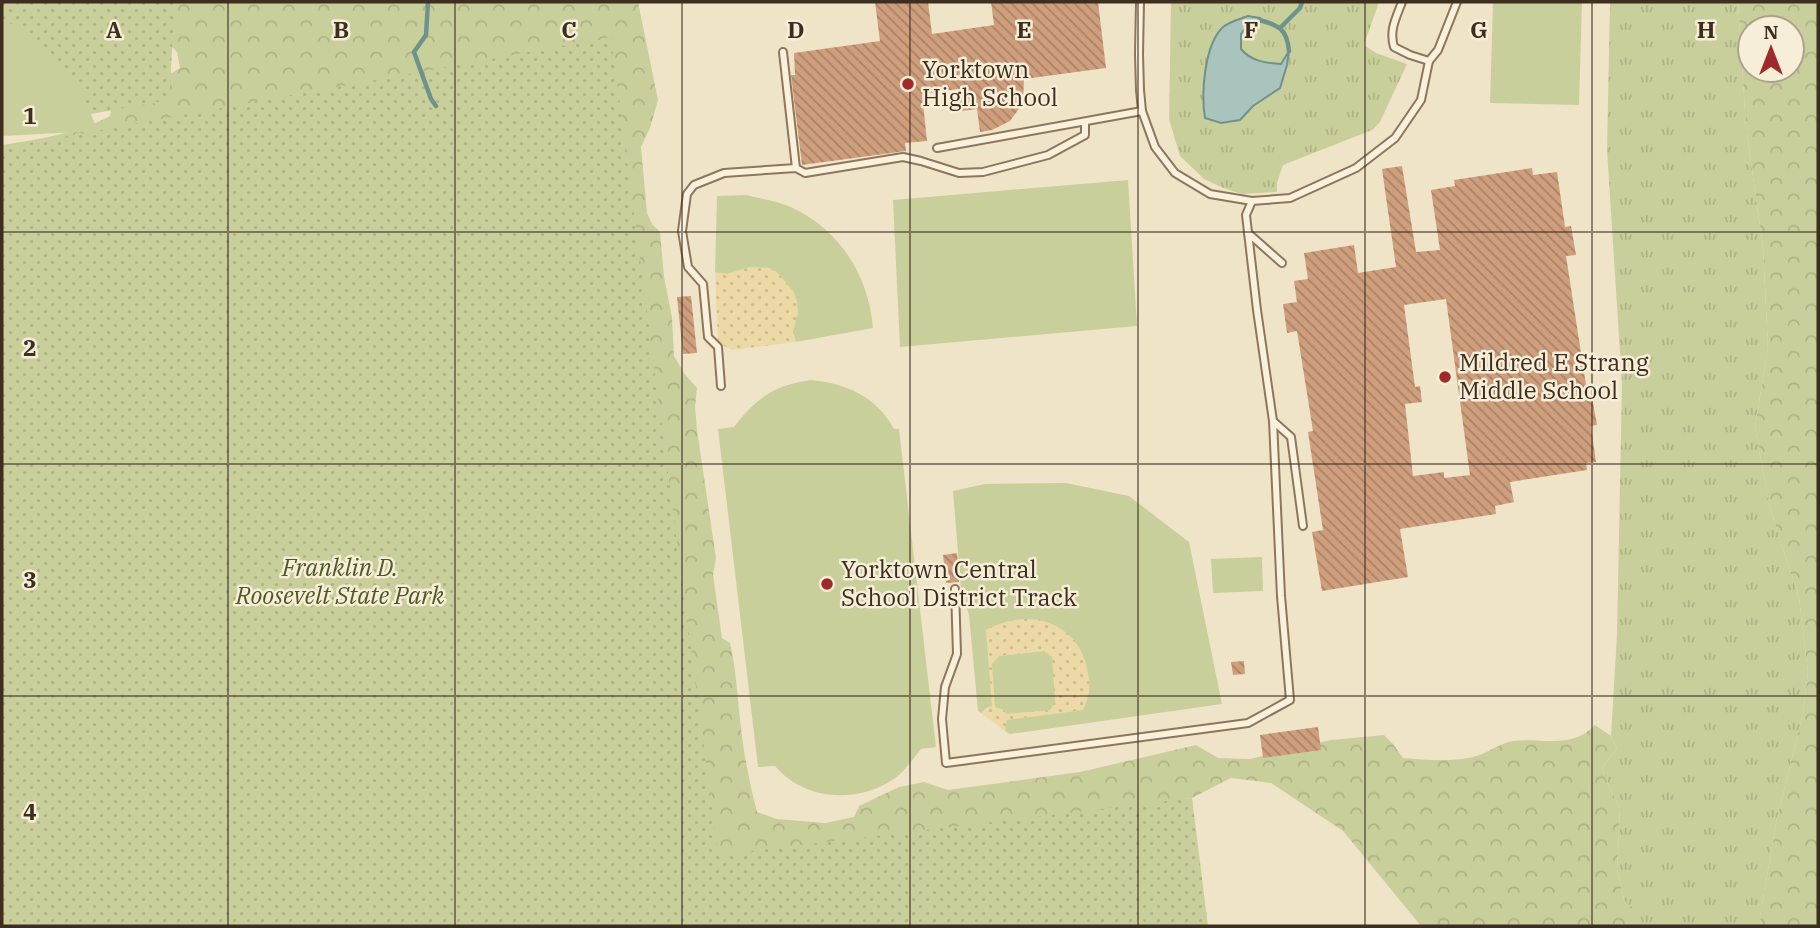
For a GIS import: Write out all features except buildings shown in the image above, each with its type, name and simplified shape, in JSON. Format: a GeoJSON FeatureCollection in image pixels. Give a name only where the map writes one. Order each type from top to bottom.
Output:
{"type":"FeatureCollection","features":[{"type":"Feature","properties":{"kind":"lane"},"geometry":{"type":"LineString","coordinates":[[1140,2],[1142,111],[1155,147],[1175,173],[1210,194],[1252,201],[1290,198],[1356,168],[1395,138],[1421,100],[1429,61],[1438,50],[1457,2]]}},
{"type":"Feature","properties":{"kind":"lane"},"geometry":{"type":"LineString","coordinates":[[1402,2],[1392,28],[1394,47],[1429,61]]}},
{"type":"Feature","properties":{"kind":"lane"},"geometry":{"type":"LineString","coordinates":[[783,52],[796,168]]}},
{"type":"Feature","properties":{"kind":"lane"},"geometry":{"type":"LineString","coordinates":[[937,148],[1142,111]]}},
{"type":"Feature","properties":{"kind":"lane"},"geometry":{"type":"LineString","coordinates":[[721,386],[718,347],[708,337],[703,284],[688,267],[682,231],[687,194],[694,185],[724,173],[796,168],[805,173],[903,157],[960,173],[983,172],[1048,155],[1085,135],[1085,122]]}},
{"type":"Feature","properties":{"kind":"lane"},"geometry":{"type":"LineString","coordinates":[[955,590],[957,653],[945,687],[942,719],[946,763],[1248,723],[1290,701],[1281,596],[1273,421],[1246,215],[1252,201]]}},
{"type":"Feature","properties":{"kind":"lane"},"geometry":{"type":"LineString","coordinates":[[1248,233],[1282,263]]}},
{"type":"Feature","properties":{"kind":"lane"},"geometry":{"type":"LineString","coordinates":[[1273,421],[1291,437],[1303,526]]}},
{"type":"Feature","properties":{"kind":"green space"},"geometry":{"type":"Polygon","coordinates":[[[2,2],[175,2],[169,100],[2,130],[2,2]]]}},
{"type":"Feature","properties":{"kind":"green space","name":"Franklin D. Roosevelt State Park"},"geometry":{"type":"Polygon","coordinates":[[[31,2],[638,2],[658,100],[641,147],[647,213],[660,232],[664,277],[672,317],[674,356],[697,388],[697,430],[716,558],[713,575],[722,638],[730,643],[732,652],[741,731],[757,812],[777,819],[825,823],[854,817],[859,806],[899,787],[924,782],[948,790],[1080,772],[1196,745],[1218,758],[1250,759],[1331,740],[1384,735],[1403,758],[1447,760],[1478,756],[1513,741],[1566,740],[1586,733],[1595,725],[1611,736],[1617,749],[1602,767],[1620,808],[1617,870],[1624,900],[1633,908],[1632,922],[1629,926],[1421,926],[1343,831],[1271,783],[1231,778],[1192,798],[762,867],[2,926],[2,145],[57,135],[97,122],[110,116],[111,110],[180,68],[177,52],[172,47],[31,2]]]}},
{"type":"Feature","properties":{"kind":"green space"},"geometry":{"type":"Polygon","coordinates":[[[1171,2],[1379,2],[1364,45],[1376,53],[1407,64],[1380,122],[1372,130],[1283,165],[1277,192],[1242,194],[1204,179],[1180,156],[1169,119],[1171,2]]]}},
{"type":"Feature","properties":{"kind":"green space"},"geometry":{"type":"Polygon","coordinates":[[[1493,2],[1582,2],[1579,105],[1490,103],[1493,2]]]}},
{"type":"Feature","properties":{"kind":"green space"},"geometry":{"type":"Polygon","coordinates":[[[1610,2],[1738,2],[1736,84],[1743,84],[1746,127],[1763,247],[1768,348],[1755,427],[1769,505],[1799,598],[1808,672],[1803,714],[1777,818],[1760,916],[1761,926],[1629,926],[1632,922],[1617,870],[1620,808],[1602,767],[1617,749],[1611,736],[1617,635],[1622,384],[1607,150],[1610,2]]]}},
{"type":"Feature","properties":{"kind":"green space"},"geometry":{"type":"Polygon","coordinates":[[[1738,2],[1818,2],[1818,926],[1761,926],[1760,916],[1777,818],[1803,714],[1808,672],[1799,598],[1769,505],[1755,427],[1768,348],[1763,247],[1746,127],[1743,84],[1806,84],[1806,14],[1739,14],[1738,2]]]}},
{"type":"Feature","properties":{"kind":"green space"},"geometry":{"type":"Polygon","coordinates":[[[2,18],[43,47],[70,74],[83,95],[98,131],[2,136],[2,18]]]}},
{"type":"Feature","properties":{"kind":"green space","name":"Franklin D. Roosevelt State Park"},"geometry":{"type":"Polygon","coordinates":[[[611,37],[718,855],[1192,798],[1208,926],[2,926],[2,148],[611,37]]]}},
{"type":"Feature","properties":{"kind":"green space"},"geometry":{"type":"Polygon","coordinates":[[[1128,180],[1137,326],[900,347],[893,200],[1128,180]]]}},
{"type":"Feature","properties":{"kind":"green space"},"geometry":{"type":"Polygon","coordinates":[[[746,195],[793,208],[825,229],[859,274],[866,291],[873,328],[796,342],[793,331],[798,313],[797,301],[793,291],[778,273],[769,268],[750,267],[727,274],[715,272],[717,196],[746,195]]]}},
{"type":"Feature","properties":{"kind":"green space","name":"Yorktown Central School District Track"},"geometry":{"type":"Polygon","coordinates":[[[811,380],[836,384],[859,394],[879,408],[894,429],[899,429],[936,747],[921,749],[903,772],[881,786],[849,795],[816,792],[787,778],[775,766],[758,767],[718,429],[734,427],[750,408],[776,389],[811,380]]]}},
{"type":"Feature","properties":{"kind":"green space"},"geometry":{"type":"Polygon","coordinates":[[[1066,483],[1129,496],[1189,542],[1222,704],[1010,734],[1005,731],[1007,720],[1083,710],[1089,687],[1083,656],[1075,641],[1050,623],[1019,619],[986,630],[992,706],[981,713],[978,711],[969,615],[961,589],[953,491],[985,484],[1066,483]]]}},
{"type":"Feature","properties":{"kind":"green space"},"geometry":{"type":"Polygon","coordinates":[[[1262,557],[1263,591],[1213,593],[1211,559],[1262,557]]]}},
{"type":"Feature","properties":{"kind":"green space"},"geometry":{"type":"Polygon","coordinates":[[[1044,651],[1052,657],[1055,702],[1050,710],[1006,714],[1004,710],[995,707],[992,664],[999,656],[1044,651]]]}},
{"type":"Feature","properties":{"kind":"sand"},"geometry":{"type":"Polygon","coordinates":[[[750,267],[773,270],[793,290],[798,310],[796,342],[731,350],[718,342],[715,272],[727,274],[750,267]]]}},
{"type":"Feature","properties":{"kind":"sand"},"geometry":{"type":"Polygon","coordinates":[[[1021,618],[1036,619],[1059,627],[1069,634],[1083,653],[1087,664],[1089,687],[1083,710],[1008,720],[1005,731],[981,713],[992,706],[986,630],[996,624],[1021,618]],[[1044,651],[999,656],[992,664],[1000,708],[1004,710],[1044,651]]]}},
{"type":"Feature","properties":{"kind":"water"},"geometry":{"type":"Polygon","coordinates":[[[1248,16],[1260,18],[1258,23],[1250,22],[1241,34],[1241,49],[1245,53],[1259,61],[1281,64],[1289,51],[1280,88],[1253,106],[1240,120],[1221,123],[1205,118],[1205,70],[1212,45],[1223,27],[1248,16]]]}},
{"type":"Feature","properties":{"kind":"waterway"},"geometry":{"type":"LineString","coordinates":[[428,2],[426,35],[414,52],[436,106]]}},
{"type":"Feature","properties":{"kind":"waterway"},"geometry":{"type":"LineString","coordinates":[[1280,28],[1300,8],[1302,2]]}},
{"type":"Feature","properties":{"kind":"waterway"},"geometry":{"type":"LineString","coordinates":[[1259,20],[1281,29],[1289,51]]}},
{"type":"Feature","properties":{"kind":"place","name":"Yorktown High School"},"geometry":{"type":"Point","coordinates":[908,84]}},
{"type":"Feature","properties":{"kind":"place","name":"Mildred E Strang Middle School"},"geometry":{"type":"Point","coordinates":[1445,377]}},
{"type":"Feature","properties":{"kind":"place","name":"Yorktown Central School District Track"},"geometry":{"type":"Point","coordinates":[827,584]}}]}
